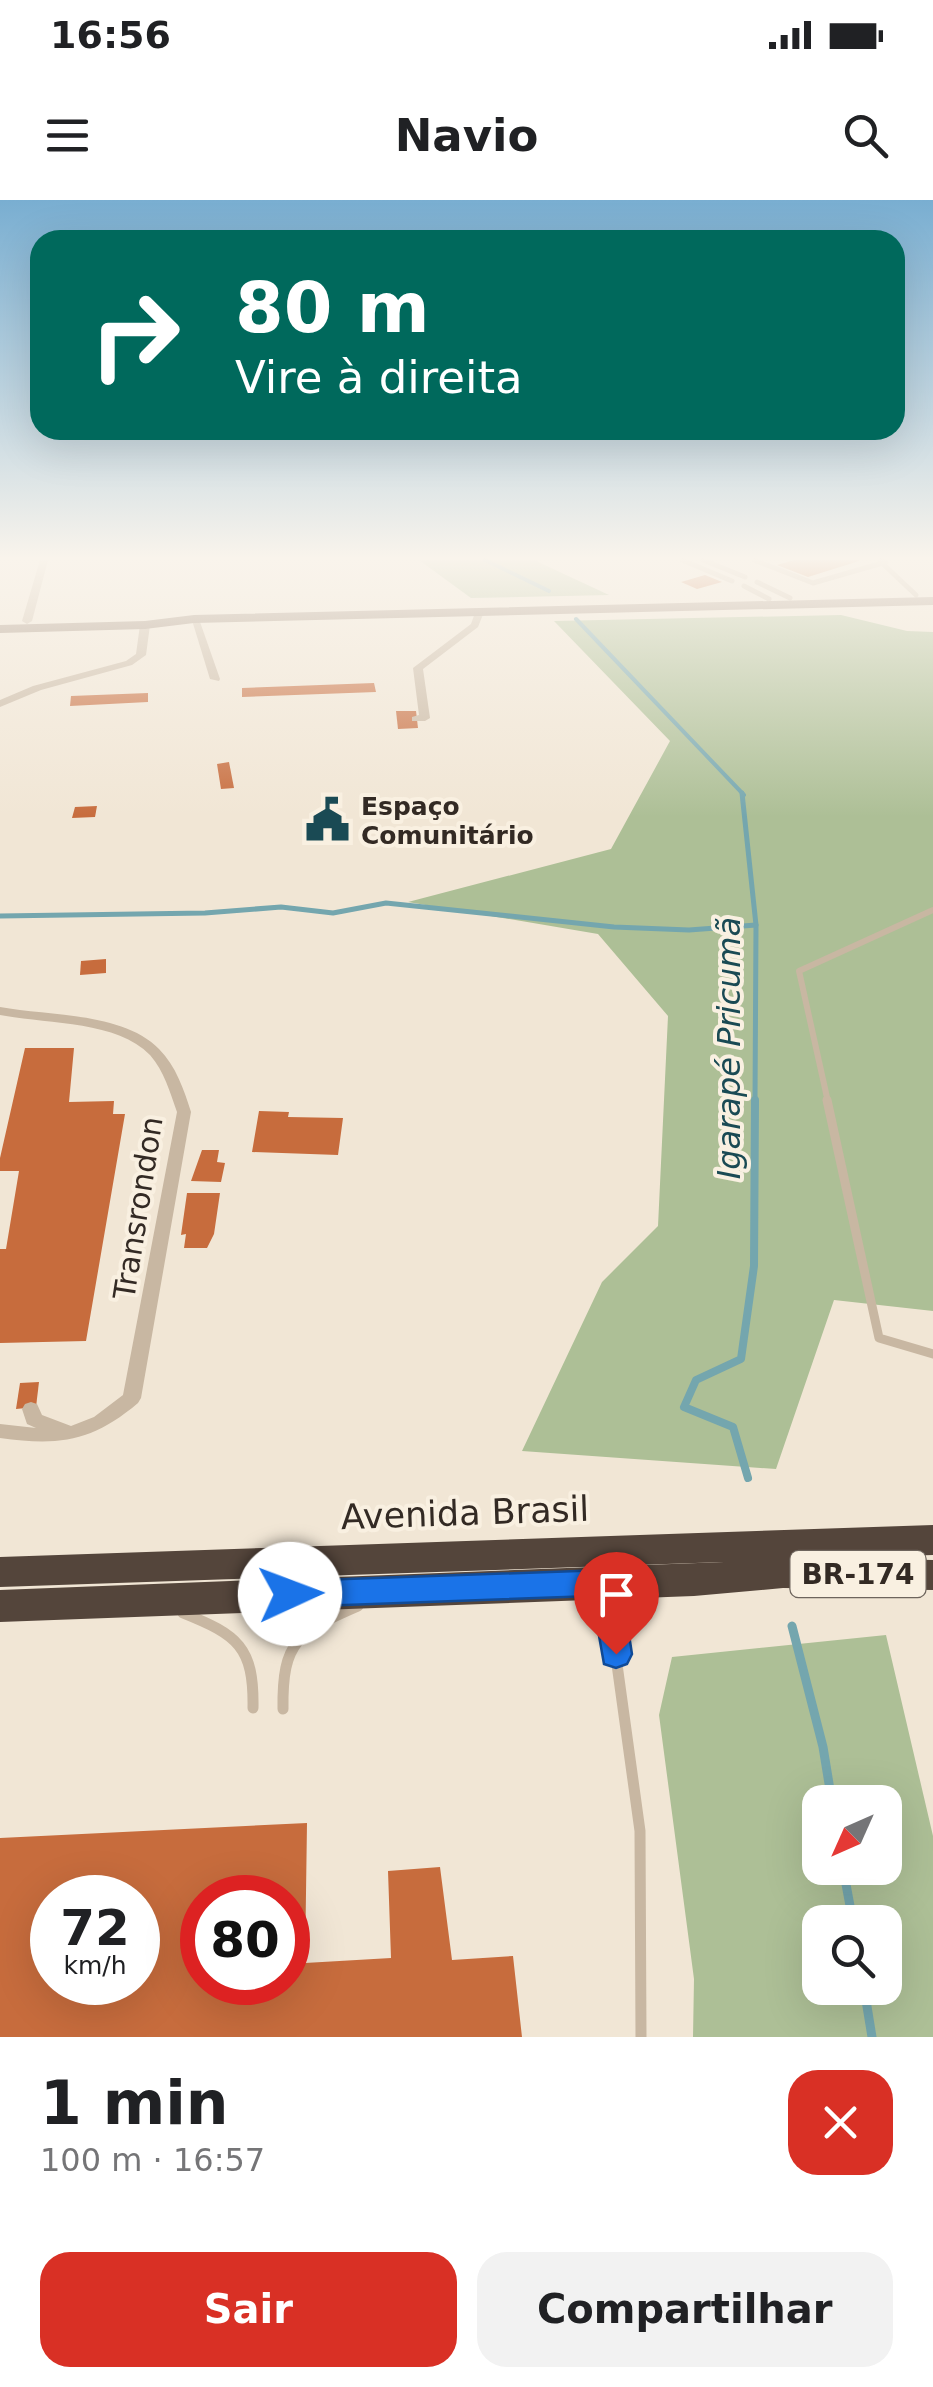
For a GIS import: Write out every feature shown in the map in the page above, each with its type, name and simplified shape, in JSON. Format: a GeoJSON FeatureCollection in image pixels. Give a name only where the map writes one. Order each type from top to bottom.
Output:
{"type":"FeatureCollection","features":[{"type":"Feature","properties":{"kind":"highway","name":"Avenida Brasil"},"geometry":{"type":"LineString","coordinates":[[0,1572],[933,1540]]}},
{"type":"Feature","properties":{"kind":"highway","name":"BR-174"},"geometry":{"type":"LineString","coordinates":[[0,1606],[783,1573],[933,1574]]}},
{"type":"Feature","properties":{"kind":"street"},"geometry":{"type":"LineString","coordinates":[[0,704],[36,688],[129,663],[141,655],[142,646]]}},
{"type":"Feature","properties":{"kind":"street"},"geometry":{"type":"LineString","coordinates":[[203,646],[215,679]]}},
{"type":"Feature","properties":{"kind":"street"},"geometry":{"type":"LineString","coordinates":[[416,719],[425,718],[418,668],[448,646]]}},
{"type":"Feature","properties":{"kind":"street","name":"Transrondon"},"geometry":{"type":"LineString","coordinates":[[5,1015],[81,1020],[110,1025],[135,1037],[158,1057],[178,1086],[184,1112],[132,1398],[106,1421],[70,1436]]}},
{"type":"Feature","properties":{"kind":"street"},"geometry":{"type":"LineString","coordinates":[[31,1409],[34,1419],[70,1436]]}},
{"type":"Feature","properties":{"kind":"street"},"geometry":{"type":"LineString","coordinates":[[0,1432],[70,1436]]}},
{"type":"Feature","properties":{"kind":"lane"},"geometry":{"type":"LineString","coordinates":[[933,910],[799,971],[880,1338],[933,1354]]}},
{"type":"Feature","properties":{"kind":"lane"},"geometry":{"type":"LineString","coordinates":[[606,1583],[640,1831],[641,2037]]}},
{"type":"Feature","properties":{"kind":"lane"},"geometry":{"type":"LineString","coordinates":[[283,1709],[281,1667],[290,1642],[312,1626],[391,1591]]}},
{"type":"Feature","properties":{"kind":"lane"},"geometry":{"type":"LineString","coordinates":[[136,1600],[230,1632],[249,1650],[254,1681],[252,1708]]}},
{"type":"Feature","properties":{"kind":"green space"},"geometry":{"type":"Polygon","coordinates":[[[578,646],[933,646],[933,1311],[834,1300],[776,1469],[522,1451],[602,1282],[658,1226],[668,1016],[598,934],[408,902],[611,849],[670,741],[578,646]]]}},
{"type":"Feature","properties":{"kind":"green space"},"geometry":{"type":"Polygon","coordinates":[[[886,1635],[933,1836],[933,2037],[693,2037],[694,1979],[659,1715],[672,1657],[886,1635]]]}},
{"type":"Feature","properties":{"kind":"building"},"geometry":{"type":"Polygon","coordinates":[[[374,683],[376,692],[242,697],[242,688],[374,683]]]}},
{"type":"Feature","properties":{"kind":"building"},"geometry":{"type":"Polygon","coordinates":[[[148,693],[148,702],[70,706],[71,696],[148,693]]]}},
{"type":"Feature","properties":{"kind":"building"},"geometry":{"type":"Polygon","coordinates":[[[396,711],[416,711],[418,728],[398,729],[396,711]]]}},
{"type":"Feature","properties":{"kind":"building"},"geometry":{"type":"Polygon","coordinates":[[[229,762],[234,788],[221,789],[217,764],[229,762]]]}},
{"type":"Feature","properties":{"kind":"building"},"geometry":{"type":"Polygon","coordinates":[[[97,806],[95,817],[72,818],[75,807],[97,806]]]}},
{"type":"Feature","properties":{"kind":"building","name":"Espaço Comunitário"},"geometry":{"type":"Polygon","coordinates":[[[339,814],[340,825],[317,825],[317,815],[339,814]]]}},
{"type":"Feature","properties":{"kind":"building"},"geometry":{"type":"Polygon","coordinates":[[[106,959],[106,973],[80,975],[81,961],[106,959]]]}},
{"type":"Feature","properties":{"kind":"building"},"geometry":{"type":"Polygon","coordinates":[[[25,1048],[74,1048],[69,1102],[114,1101],[113,1114],[125,1114],[86,1341],[0,1343],[0,1249],[6,1249],[19,1171],[0,1171],[0,1158],[25,1048]]]}},
{"type":"Feature","properties":{"kind":"building"},"geometry":{"type":"Polygon","coordinates":[[[259,1111],[289,1112],[288,1117],[343,1118],[338,1155],[252,1152],[259,1111]]]}},
{"type":"Feature","properties":{"kind":"building"},"geometry":{"type":"Polygon","coordinates":[[[202,1150],[219,1150],[217,1162],[225,1163],[221,1182],[191,1181],[202,1150]]]}},
{"type":"Feature","properties":{"kind":"building"},"geometry":{"type":"Polygon","coordinates":[[[187,1193],[220,1193],[214,1234],[207,1248],[184,1248],[186,1234],[181,1235],[187,1193]]]}},
{"type":"Feature","properties":{"kind":"building"},"geometry":{"type":"Polygon","coordinates":[[[39,1382],[36,1407],[16,1409],[20,1383],[39,1382]]]}},
{"type":"Feature","properties":{"kind":"building"},"geometry":{"type":"Polygon","coordinates":[[[307,1823],[306,1875],[180,1875],[180,2005],[310,2005],[310,1963],[391,1958],[388,1871],[440,1867],[452,1960],[513,1956],[522,2037],[0,2037],[0,1838],[307,1823]]]}},
{"type":"Feature","properties":{"kind":"waterway","name":"Igarapé Pricumã"},"geometry":{"type":"LineString","coordinates":[[602,646],[744,795]]}},
{"type":"Feature","properties":{"kind":"waterway","name":"Igarapé Pricumã"},"geometry":{"type":"LineString","coordinates":[[742,793],[756,925]]}},
{"type":"Feature","properties":{"kind":"waterway"},"geometry":{"type":"LineString","coordinates":[[0,916],[205,913],[281,907],[333,913],[386,903],[614,927],[689,930],[756,925]]}},
{"type":"Feature","properties":{"kind":"waterway","name":"Igarapé Pricumã"},"geometry":{"type":"LineString","coordinates":[[755,1102],[756,925]]}},
{"type":"Feature","properties":{"kind":"waterway","name":"Igarapé Pricumã"},"geometry":{"type":"LineString","coordinates":[[748,1478],[733,1427],[684,1407],[696,1380],[741,1359],[754,1266],[755,1100]]}},
{"type":"Feature","properties":{"kind":"waterway","name":"Igarapé Pricumã"},"geometry":{"type":"LineString","coordinates":[[792,1626],[829,1785]]}},
{"type":"Feature","properties":{"kind":"waterway","name":"Igarapé Pricumã"},"geometry":{"type":"LineString","coordinates":[[846,1885],[850,1905]]}},
{"type":"Feature","properties":{"kind":"waterway","name":"Igarapé Pricumã"},"geometry":{"type":"LineString","coordinates":[[867,2005],[872,2037]]}},
{"type":"Feature","properties":{"kind":"place","name":"Espaço Comunitário"},"geometry":{"type":"Point","coordinates":[328,820]}},
{"type":"Feature","properties":{"kind":"route"},"geometry":{"type":"LineString","coordinates":[[290,1594],[606,1583],[616,1654]]}}]}
